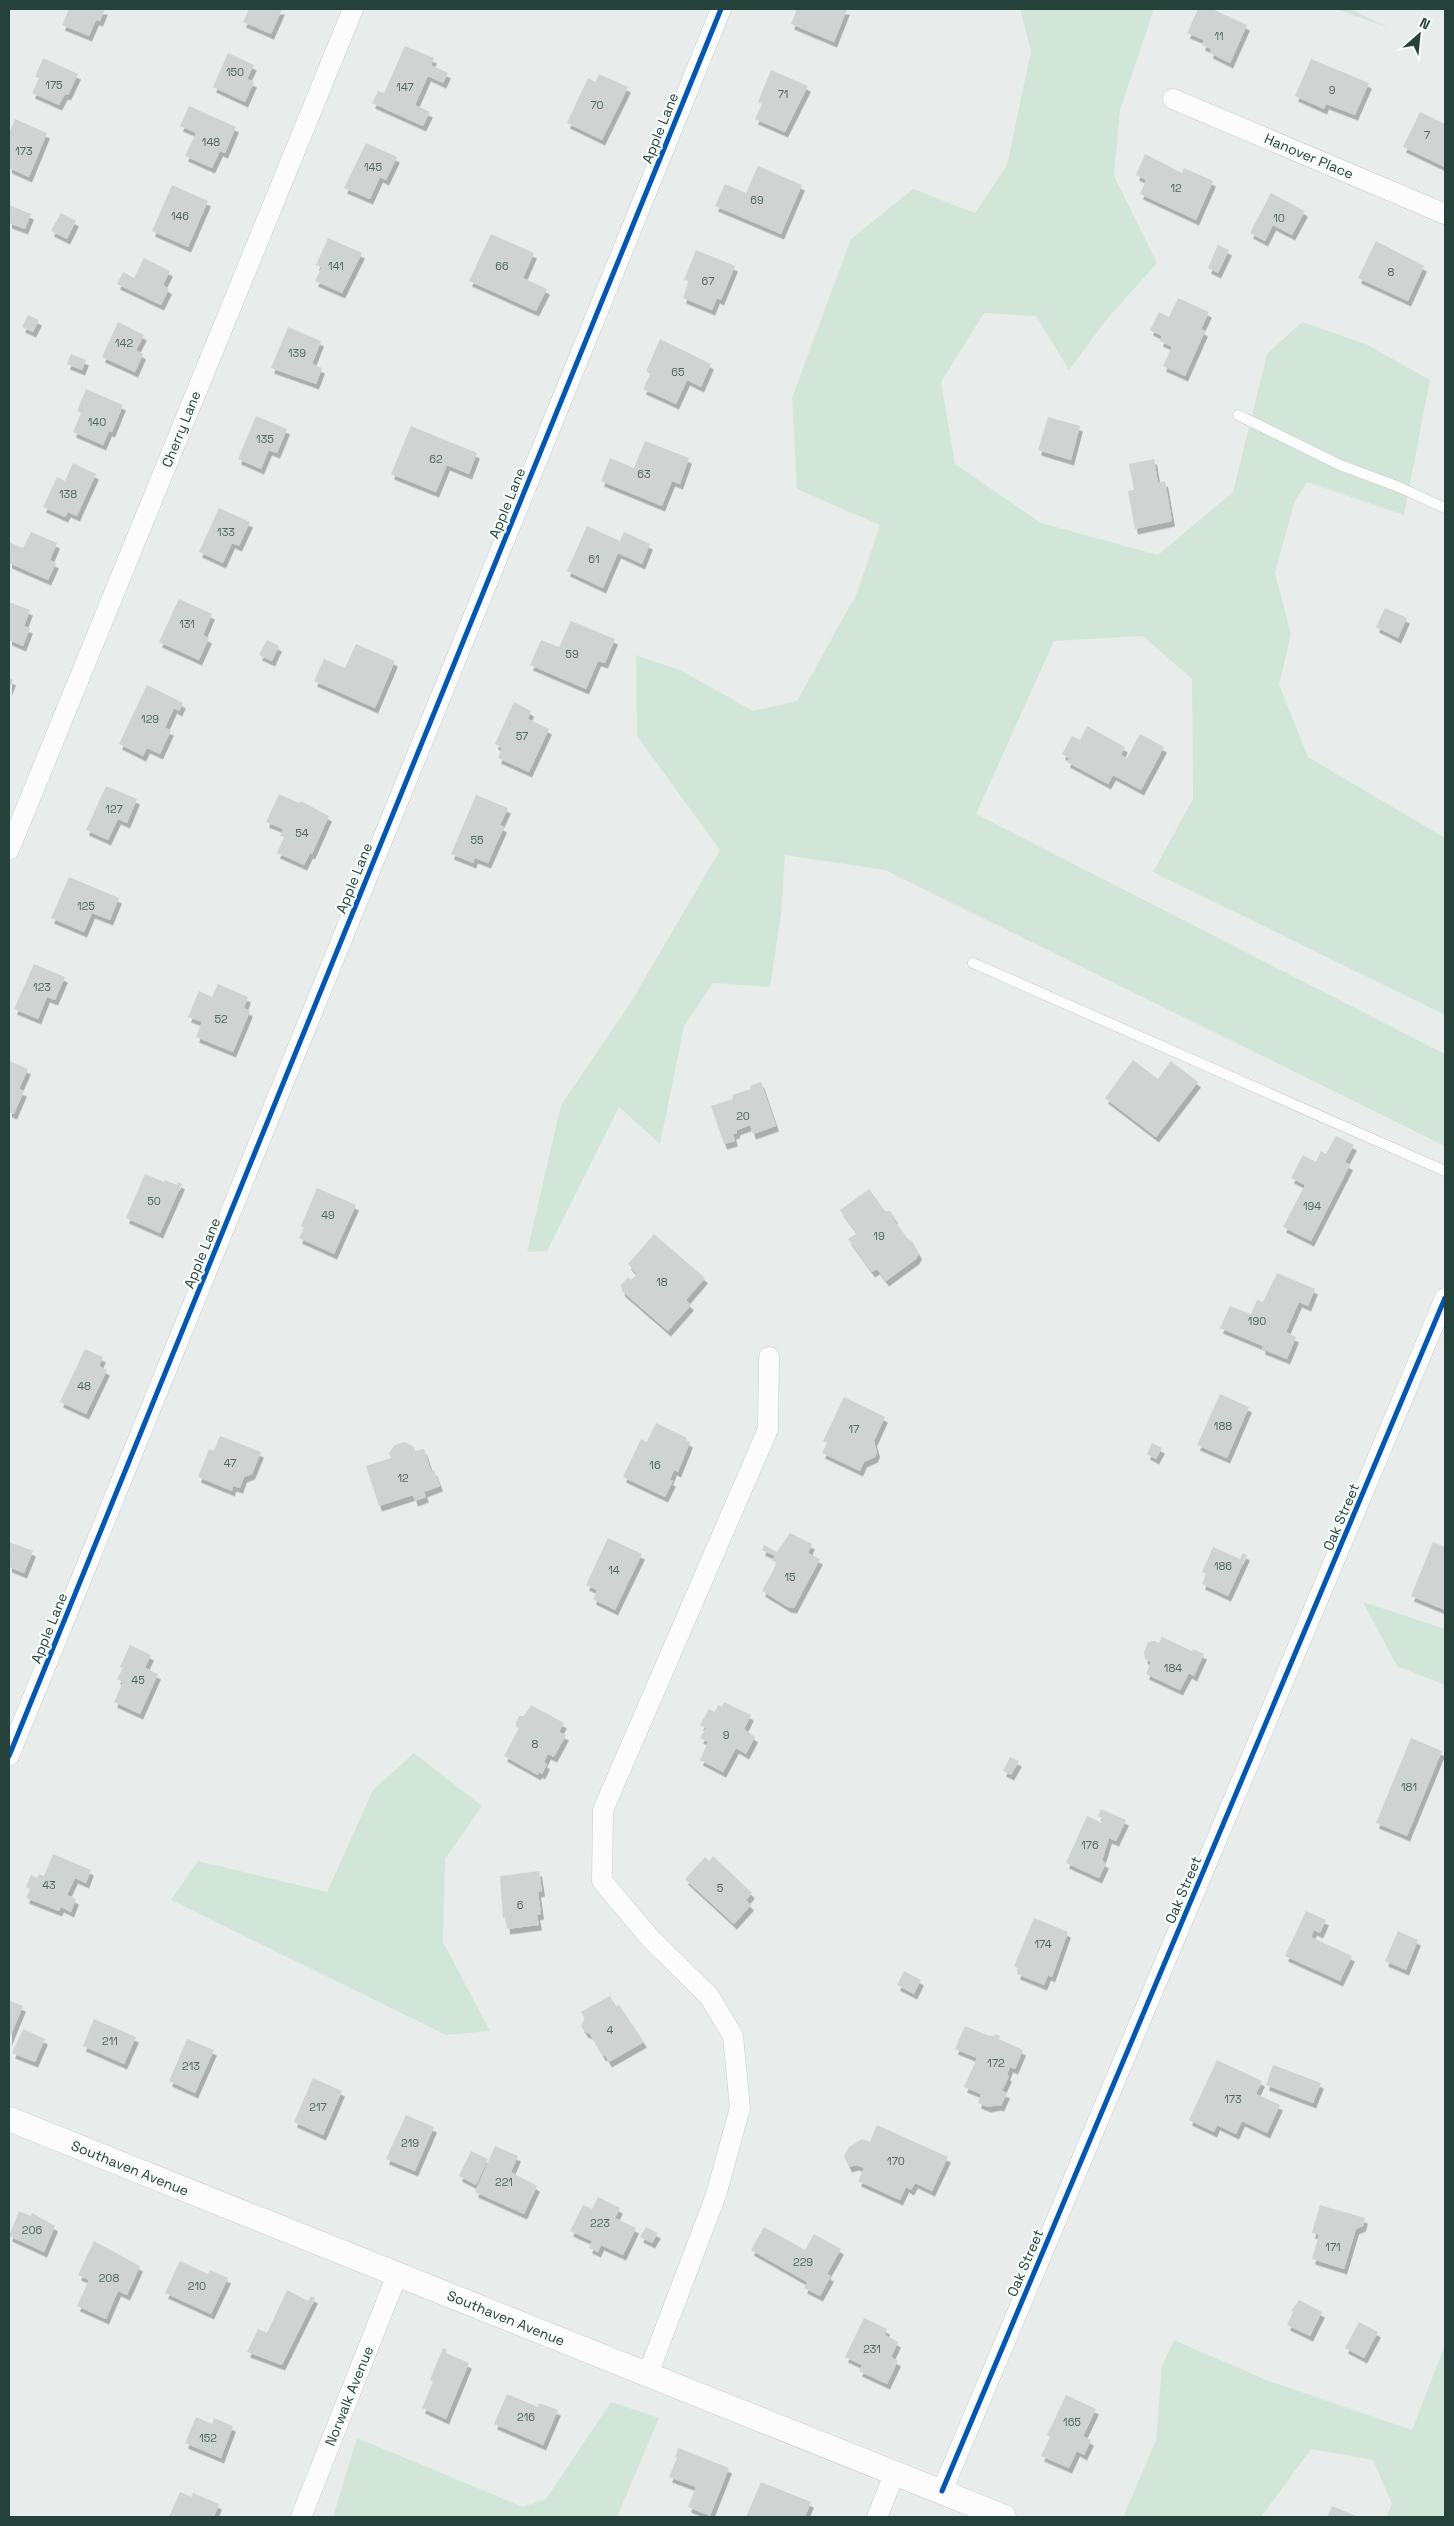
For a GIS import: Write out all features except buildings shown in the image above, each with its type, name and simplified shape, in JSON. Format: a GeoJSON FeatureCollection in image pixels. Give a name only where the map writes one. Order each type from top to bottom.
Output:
{"type":"FeatureCollection","features":[{"type":"Feature","properties":{"kind":"street","name":"Cherry Lane"},"geometry":{"type":"LineString","coordinates":[[9,850],[353,9]]}},
{"type":"Feature","properties":{"kind":"street","name":"Apple Lane"},"geometry":{"type":"LineString","coordinates":[[9,1756],[721,9]]}},
{"type":"Feature","properties":{"kind":"street","name":"Hanover Place"},"geometry":{"type":"LineString","coordinates":[[1173,99],[1445,214]]}},
{"type":"Feature","properties":{"kind":"street","name":"Oak Street"},"geometry":{"type":"LineString","coordinates":[[942,2491],[1445,1298]]}},
{"type":"Feature","properties":{"kind":"street"},"geometry":{"type":"LineString","coordinates":[[648,2374],[716,2196],[740,2108],[732,2036],[709,1996],[650,1938],[602,1881],[603,1810],[768,1429],[769,1357]]}},
{"type":"Feature","properties":{"kind":"street","name":"Southaven Avenue"},"geometry":{"type":"LineString","coordinates":[[9,2119],[648,2374],[894,2475],[942,2491],[1004,2517]]}},
{"type":"Feature","properties":{"kind":"street","name":"Norwalk Avenue"},"geometry":{"type":"LineString","coordinates":[[301,2517],[397,2275]]}},
{"type":"Feature","properties":{"kind":"street"},"geometry":{"type":"LineString","coordinates":[[877,2517],[894,2475]]}},
{"type":"Feature","properties":{"kind":"lane"},"geometry":{"type":"LineString","coordinates":[[1238,415],[1340,465],[1400,487],[1445,508]]}},
{"type":"Feature","properties":{"kind":"lane"},"geometry":{"type":"LineString","coordinates":[[973,963],[1445,1171]]}},
{"type":"Feature","properties":{"kind":"green space"},"geometry":{"type":"Polygon","coordinates":[[[1020,9],[1154,9],[1120,110],[1114,176],[1157,263],[1107,319],[1069,370],[1036,316],[984,313],[941,382],[955,464],[1041,523],[1158,555],[1233,492],[1267,354],[1302,322],[1366,344],[1430,380],[1404,515],[1307,482],[1294,503],[1275,573],[1291,634],[1279,685],[1308,757],[1445,838],[1445,1015],[1153,872],[1193,799],[1192,679],[1143,636],[1054,641],[976,814],[1445,1054],[1445,1146],[885,870],[785,855],[781,915],[770,987],[713,983],[684,1026],[660,1144],[619,1107],[547,1251],[527,1252],[561,1105],[631,1002],[720,850],[637,736],[636,655],[682,671],[753,711],[797,701],[857,593],[880,525],[797,489],[792,398],[851,239],[913,189],[975,213],[1007,165],[1031,51],[1020,9]]]}},
{"type":"Feature","properties":{"kind":"green space"},"geometry":{"type":"Polygon","coordinates":[[[1336,9],[1351,9],[1389,28],[1336,9]]]}},
{"type":"Feature","properties":{"kind":"green space"},"geometry":{"type":"Polygon","coordinates":[[[1363,1602],[1445,1629],[1445,1685],[1397,1666],[1363,1602]]]}},
{"type":"Feature","properties":{"kind":"green space"},"geometry":{"type":"Polygon","coordinates":[[[414,1753],[482,1806],[445,1859],[443,1942],[490,2031],[446,2035],[171,1900],[198,1861],[327,1892],[373,1790],[414,1753]]]}},
{"type":"Feature","properties":{"kind":"green space"},"geometry":{"type":"Polygon","coordinates":[[[1174,2340],[1266,2380],[1412,2430],[1445,2345],[1445,2517],[1386,2517],[1392,2504],[1373,2460],[1311,2449],[1261,2517],[1123,2517],[1156,2440],[1162,2366],[1174,2340]]]}},
{"type":"Feature","properties":{"kind":"green space"},"geometry":{"type":"Polygon","coordinates":[[[611,2402],[659,2418],[617,2517],[333,2517],[357,2438],[523,2507],[546,2499],[611,2402]]]}},
{"type":"Feature","properties":{"kind":"cycle path"},"geometry":{"type":"LineString","coordinates":[[9,1756],[721,9]]}},
{"type":"Feature","properties":{"kind":"cycle path"},"geometry":{"type":"LineString","coordinates":[[942,2491],[1445,1298]]}}]}
